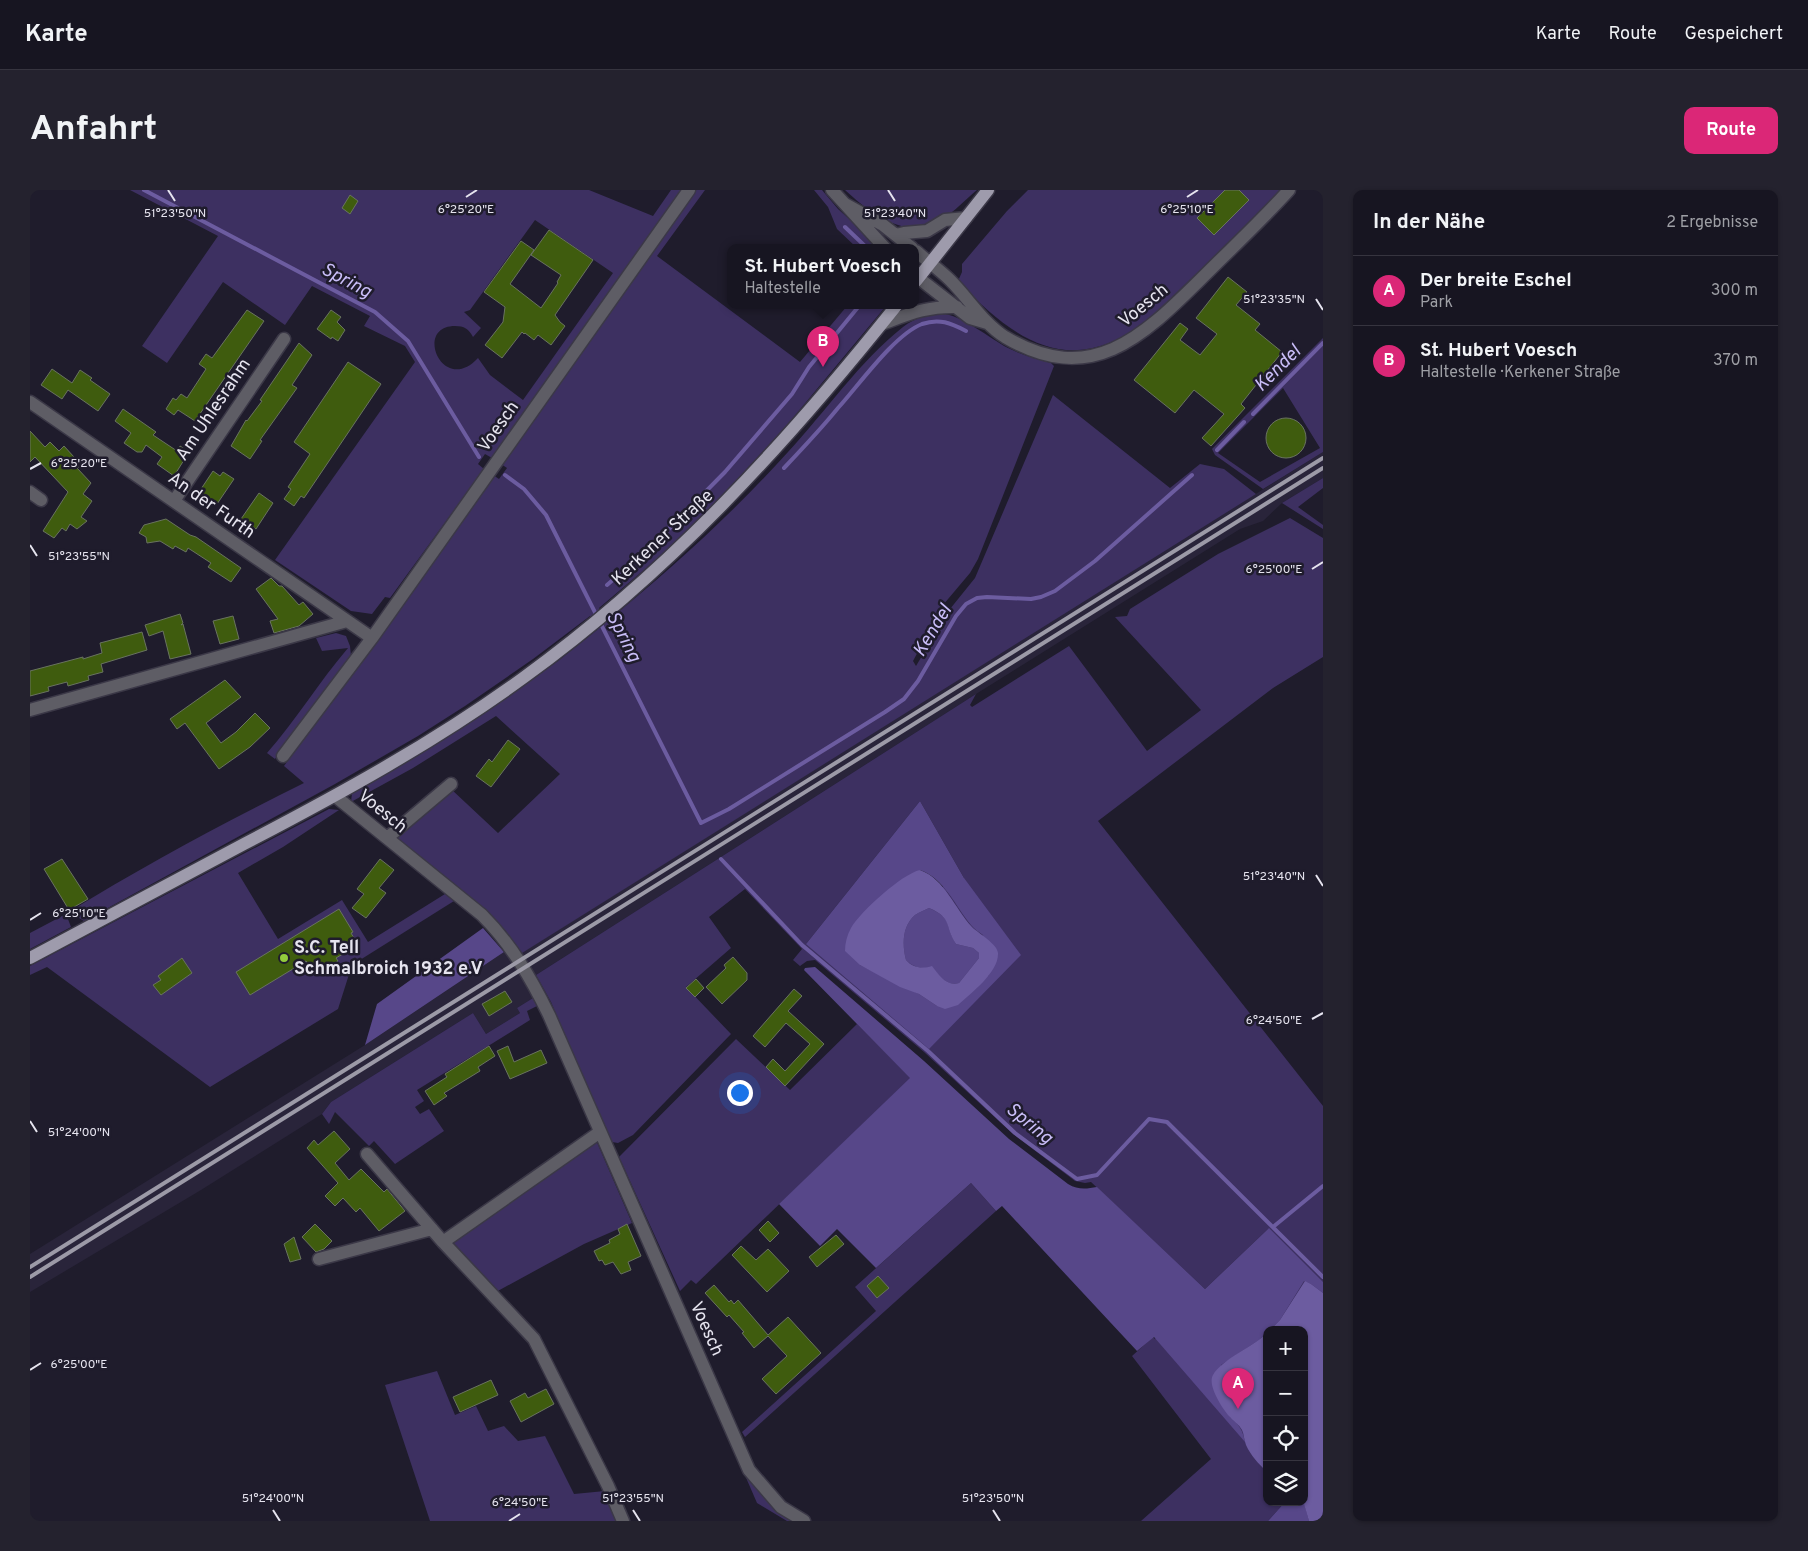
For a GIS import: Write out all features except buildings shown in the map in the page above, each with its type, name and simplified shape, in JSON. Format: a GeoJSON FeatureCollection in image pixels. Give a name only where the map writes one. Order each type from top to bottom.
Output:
{"type":"FeatureCollection","features":[{"type":"Feature","properties":{"kind":"main road"},"geometry":{"type":"LineString","coordinates":[[919,275],[988,190]]}},
{"type":"Feature","properties":{"kind":"main road","name":"Kerkener Straße"},"geometry":{"type":"LineString","coordinates":[[335,796],[430,741],[525,677],[591,626],[667,561],[740,489],[805,416],[894,309]]}},
{"type":"Feature","properties":{"kind":"main road","name":"Voesch"},"geometry":{"type":"LineString","coordinates":[[30,958],[335,796]]}},
{"type":"Feature","properties":{"kind":"street","name":"Voesch"},"geometry":{"type":"LineString","coordinates":[[283,756],[372,638],[689,190]]}},
{"type":"Feature","properties":{"kind":"street"},"geometry":{"type":"LineString","coordinates":[[832,190],[882,244]]}},
{"type":"Feature","properties":{"kind":"street","name":"Voesch"},"geometry":{"type":"LineString","coordinates":[[919,254],[948,278],[987,323],[1004,336],[1020,345],[1044,354],[1064,357],[1098,355],[1114,350],[1150,327],[1289,190]]}},
{"type":"Feature","properties":{"kind":"street"},"geometry":{"type":"LineString","coordinates":[[845,204],[883,225],[907,244]]}},
{"type":"Feature","properties":{"kind":"street"},"geometry":{"type":"LineString","coordinates":[[896,235],[927,230],[945,220],[966,218]]}},
{"type":"Feature","properties":{"kind":"street","name":"Voesch"},"geometry":{"type":"LineString","coordinates":[[919,280],[970,318],[987,323]]}},
{"type":"Feature","properties":{"kind":"street"},"geometry":{"type":"LineString","coordinates":[[882,324],[937,307],[957,307]]}},
{"type":"Feature","properties":{"kind":"street","name":"Am Uhlesrahm"},"geometry":{"type":"LineString","coordinates":[[174,501],[284,339]]}},
{"type":"Feature","properties":{"kind":"street","name":"An der Furth"},"geometry":{"type":"LineString","coordinates":[[30,402],[372,638]]}},
{"type":"Feature","properties":{"kind":"street"},"geometry":{"type":"LineString","coordinates":[[30,710],[347,621]]}},
{"type":"Feature","properties":{"kind":"street"},"geometry":{"type":"LineString","coordinates":[[387,838],[451,784]]}},
{"type":"Feature","properties":{"kind":"street","name":"Voesch"},"geometry":{"type":"LineString","coordinates":[[335,796],[482,915],[508,945],[524,969],[549,1014],[749,1470],[781,1506],[804,1521]]}},
{"type":"Feature","properties":{"kind":"street"},"geometry":{"type":"LineString","coordinates":[[443,1242],[600,1132]]}},
{"type":"Feature","properties":{"kind":"street"},"geometry":{"type":"LineString","coordinates":[[367,1154],[443,1242],[534,1339],[608,1486],[623,1521]]}},
{"type":"Feature","properties":{"kind":"street"},"geometry":{"type":"LineString","coordinates":[[319,1259],[432,1229]]}},
{"type":"Feature","properties":{"kind":"shaded area"},"geometry":{"type":"Polygon","coordinates":[[[130,190],[589,190],[653,216],[671,190],[682,190],[492,458],[485,454],[478,464],[484,469],[390,598],[385,597],[372,614],[351,611],[275,560],[415,362],[405,346],[364,326],[370,316],[312,286],[285,325],[223,282],[167,363],[142,346],[218,236],[130,190]],[[535,220],[470,310],[464,312],[481,328],[473,337],[466,328],[455,326],[442,329],[436,336],[435,346],[438,356],[444,365],[454,369],[465,368],[478,358],[490,375],[523,400],[613,273],[535,220]]]}},
{"type":"Feature","properties":{"kind":"shaded area"},"geometry":{"type":"Polygon","coordinates":[[[696,190],[705,190],[657,256],[800,362],[844,309],[884,309],[787,425],[722,496],[664,553],[599,608],[605,623],[677,562],[767,475],[857,371],[887,341],[908,324],[931,315],[942,314],[958,318],[1008,348],[1029,357],[1051,363],[1054,366],[978,559],[970,573],[943,605],[913,661],[916,666],[950,609],[975,578],[1053,395],[1170,488],[1200,464],[1224,469],[1256,494],[522,953],[505,930],[394,836],[451,789],[498,833],[560,774],[496,716],[413,768],[351,802],[352,793],[486,712],[558,661],[597,630],[590,616],[533,659],[465,706],[418,736],[335,784],[84,921],[69,912],[185,845],[304,783],[284,766],[493,475],[499,479],[507,468],[501,464],[696,190]]]}},
{"type":"Feature","properties":{"kind":"shaded area"},"geometry":{"type":"Polygon","coordinates":[[[814,190],[822,190],[838,209],[877,244],[853,244],[837,229],[828,207],[814,190]]]}},
{"type":"Feature","properties":{"kind":"shaded area"},"geometry":{"type":"Polygon","coordinates":[[[845,190],[977,190],[941,220],[928,226],[915,228],[890,222],[877,215],[845,190]]]}},
{"type":"Feature","properties":{"kind":"shaded area"},"geometry":{"type":"Polygon","coordinates":[[[1028,190],[1282,190],[1153,316],[1125,336],[1098,347],[1073,350],[1049,347],[1026,338],[1003,323],[958,281],[962,272],[962,264],[1007,211],[1028,190]]]}},
{"type":"Feature","properties":{"kind":"shaded area"},"geometry":{"type":"Polygon","coordinates":[[[1323,338],[1323,452],[1263,489],[1215,455],[1212,449],[1323,338]],[[1283,388],[1218,453],[1260,482],[1320,448],[1283,388]]]}},
{"type":"Feature","properties":{"kind":"shaded area"},"geometry":{"type":"Polygon","coordinates":[[[1323,452],[1323,478],[1282,503],[1263,521],[1240,529],[976,694],[536,975],[533,970],[521,977],[533,998],[517,1008],[520,1013],[486,1034],[473,1013],[331,1102],[322,1114],[201,1190],[30,1292],[30,1254],[365,1045],[504,952],[510,960],[1323,452]]]}},
{"type":"Feature","properties":{"kind":"shaded area"},"geometry":{"type":"Polygon","coordinates":[[[1323,478],[1323,488],[1298,507],[1323,525],[1323,529],[1282,503],[1323,478]]]}},
{"type":"Feature","properties":{"kind":"shaded area"},"geometry":{"type":"Polygon","coordinates":[[[1290,518],[1323,538],[1323,657],[1273,688],[1098,821],[1323,1106],[1323,1521],[1307,1521],[1294,1506],[1308,1506],[1308,1326],[1263,1326],[1263,1506],[1281,1506],[1268,1521],[1141,1521],[1211,1459],[1132,1356],[1153,1337],[1155,1339],[1261,1239],[1269,1228],[1205,1289],[1091,1182],[1075,1181],[1013,1134],[924,1052],[815,960],[807,961],[800,966],[793,960],[802,949],[745,889],[709,917],[731,948],[686,987],[731,1034],[633,1135],[618,1143],[612,1142],[551,1002],[536,975],[976,694],[970,705],[972,707],[1069,646],[1147,751],[1201,710],[1115,617],[1127,616],[1130,609],[1218,554],[1290,518]],[[920,801],[806,944],[964,878],[920,801]]]}},
{"type":"Feature","properties":{"kind":"shaded area"},"geometry":{"type":"Polygon","coordinates":[[[336,633],[346,636],[351,656],[275,759],[267,753],[348,648],[322,651],[316,638],[336,633]]]}},
{"type":"Feature","properties":{"kind":"shaded area"},"geometry":{"type":"Polygon","coordinates":[[[920,801],[964,878],[1021,955],[929,1049],[806,944],[920,801]],[[920,870],[860,965],[919,994],[937,1006],[989,975],[983,935],[971,925],[943,886],[920,870]]]}},
{"type":"Feature","properties":{"kind":"shaded area"},"geometry":{"type":"Polygon","coordinates":[[[329,809],[339,810],[283,847],[238,873],[278,939],[342,900],[368,942],[445,894],[454,901],[352,965],[338,1009],[210,1087],[47,967],[30,975],[30,966],[329,809]]]}},
{"type":"Feature","properties":{"kind":"shaded area"},"geometry":{"type":"Polygon","coordinates":[[[920,870],[936,880],[966,920],[992,943],[998,954],[994,968],[983,982],[958,1005],[945,1009],[860,965],[845,951],[848,933],[863,912],[882,894],[912,873],[920,870]],[[929,908],[911,919],[904,936],[906,960],[918,967],[932,966],[947,982],[959,983],[979,958],[979,953],[973,948],[956,944],[945,919],[929,908]]]}},
{"type":"Feature","properties":{"kind":"shaded area"},"geometry":{"type":"Polygon","coordinates":[[[929,908],[945,919],[956,944],[973,948],[979,953],[979,958],[959,983],[947,982],[932,967],[918,967],[906,960],[904,948],[905,930],[915,915],[929,908]]]}},
{"type":"Feature","properties":{"kind":"shaded area"},"geometry":{"type":"Polygon","coordinates":[[[66,914],[71,927],[30,949],[30,933],[66,914]]]}},
{"type":"Feature","properties":{"kind":"shaded area"},"geometry":{"type":"Polygon","coordinates":[[[483,928],[504,952],[365,1045],[377,1004],[483,928]]]}},
{"type":"Feature","properties":{"kind":"shaded area"},"geometry":{"type":"Polygon","coordinates":[[[815,967],[924,1061],[1009,1139],[1068,1184],[1082,1189],[1097,1187],[1205,1289],[1269,1228],[1323,1282],[1323,1293],[1304,1281],[1280,1320],[1274,1326],[1263,1326],[1263,1336],[1221,1365],[1230,1417],[1240,1428],[1245,1442],[1154,1337],[1137,1351],[1002,1206],[996,1211],[971,1183],[876,1268],[837,1229],[820,1246],[779,1204],[910,1078],[804,970],[805,968],[815,967]]]}},
{"type":"Feature","properties":{"kind":"shaded area"},"geometry":{"type":"Polygon","coordinates":[[[533,998],[537,1006],[527,1011],[530,1020],[417,1090],[424,1101],[415,1107],[420,1114],[429,1109],[444,1131],[395,1164],[374,1141],[369,1146],[335,1112],[329,1124],[322,1114],[331,1102],[473,1013],[486,1034],[520,1013],[517,1008],[533,998]]]}},
{"type":"Feature","properties":{"kind":"shaded area"},"geometry":{"type":"Polygon","coordinates":[[[857,1024],[911,1078],[696,1284],[691,1280],[680,1291],[619,1157],[736,1039],[790,1090],[857,1024]]]}},
{"type":"Feature","properties":{"kind":"shaded area"},"geometry":{"type":"Polygon","coordinates":[[[596,1140],[632,1223],[584,1244],[496,1292],[450,1242],[596,1140]]]}},
{"type":"Feature","properties":{"kind":"shaded area"},"geometry":{"type":"Polygon","coordinates":[[[971,1183],[996,1211],[745,1437],[742,1432],[876,1311],[855,1287],[971,1183]]]}},
{"type":"Feature","properties":{"kind":"shaded area"},"geometry":{"type":"Polygon","coordinates":[[[1305,1281],[1323,1293],[1323,1521],[1309,1521],[1305,1506],[1308,1506],[1308,1326],[1274,1326],[1280,1320],[1305,1281]]]}},
{"type":"Feature","properties":{"kind":"shaded area"},"geometry":{"type":"Polygon","coordinates":[[[1263,1336],[1263,1468],[1250,1453],[1241,1428],[1219,1402],[1212,1384],[1213,1375],[1217,1369],[1230,1358],[1263,1336]]]}},
{"type":"Feature","properties":{"kind":"shaded area"},"geometry":{"type":"Polygon","coordinates":[[[437,1371],[455,1415],[476,1406],[488,1431],[504,1426],[518,1441],[545,1436],[574,1494],[605,1491],[619,1521],[430,1521],[385,1385],[437,1371]]]}},
{"type":"Feature","properties":{"kind":"shaded area"},"geometry":{"type":"Polygon","coordinates":[[[744,1473],[795,1521],[787,1521],[757,1503],[744,1473]]]}},
{"type":"Feature","properties":{"kind":"shaded area"},"geometry":{"type":"Polygon","coordinates":[[[1281,1506],[1305,1506],[1309,1521],[1268,1521],[1281,1506]]]}},
{"type":"Feature","properties":{"kind":"waterway","name":"Spring"},"geometry":{"type":"LineString","coordinates":[[144,190],[375,312],[408,341],[479,457]]}},
{"type":"Feature","properties":{"kind":"waterway"},"geometry":{"type":"LineString","coordinates":[[845,227],[863,244]]}},
{"type":"Feature","properties":{"kind":"waterway"},"geometry":{"type":"LineString","coordinates":[[607,585],[653,545],[725,472],[792,394],[809,367],[857,309]]}},
{"type":"Feature","properties":{"kind":"waterway"},"geometry":{"type":"LineString","coordinates":[[784,468],[825,424],[877,362],[911,330],[928,322],[939,321],[966,331]]}},
{"type":"Feature","properties":{"kind":"waterway","name":"Kendel"},"geometry":{"type":"LineString","coordinates":[[1253,414],[1323,343]]}},
{"type":"Feature","properties":{"kind":"waterway","name":"Kendel"},"geometry":{"type":"LineString","coordinates":[[1217,450],[1244,422]]}},
{"type":"Feature","properties":{"kind":"waterway","name":"Kendel"},"geometry":{"type":"LineString","coordinates":[[505,475],[524,489],[546,515],[701,823],[729,809],[904,699],[918,681],[956,616],[966,604],[977,598],[987,597],[1031,599],[1055,591],[1095,561],[1192,475]]}},
{"type":"Feature","properties":{"kind":"waterway","name":"Spring"},"geometry":{"type":"LineString","coordinates":[[721,859],[802,945],[928,1051],[1015,1133],[1077,1179],[1097,1175],[1149,1119],[1167,1122],[1323,1277]]}},
{"type":"Feature","properties":{"kind":"waterway"},"geometry":{"type":"LineString","coordinates":[[1273,1227],[1323,1186]]}},
{"type":"Feature","properties":{"kind":"railway"},"geometry":{"type":"LineString","coordinates":[[30,1267],[1323,458]]}},
{"type":"Feature","properties":{"kind":"railway"},"geometry":{"type":"LineString","coordinates":[[30,1277],[1323,468]]}},
{"type":"Feature","properties":{"kind":"place","name":"St. Hubert Voesch"},"geometry":{"type":"Point","coordinates":[823,367]}},
{"type":"Feature","properties":{"kind":"place","name":"S.C. Tell Schmalbroich 1932 e.V"},"geometry":{"type":"Point","coordinates":[284,958]}},
{"type":"Feature","properties":{"kind":"place","name":"Der breite Eschel"},"geometry":{"type":"Point","coordinates":[1238,1409]}}]}
